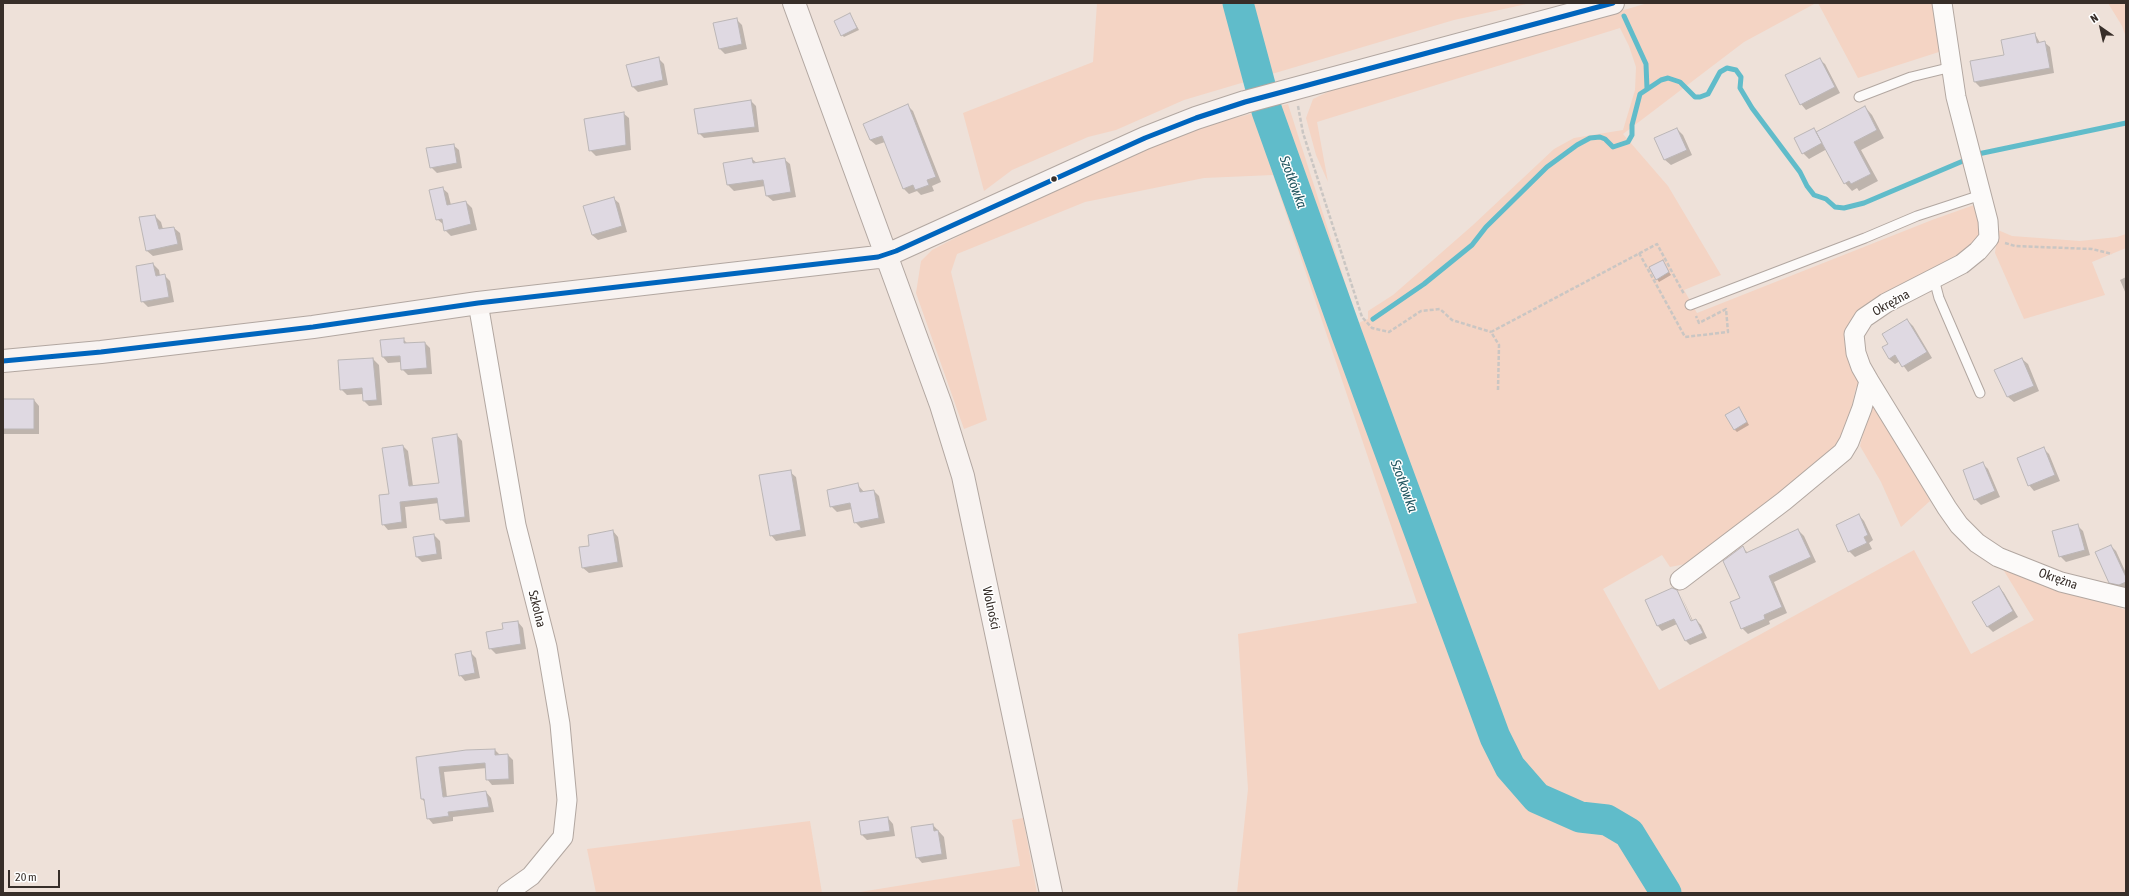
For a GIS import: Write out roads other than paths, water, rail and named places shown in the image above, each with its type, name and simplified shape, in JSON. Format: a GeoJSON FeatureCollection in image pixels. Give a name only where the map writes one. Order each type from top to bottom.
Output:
{"type":"FeatureCollection","features":[{"type":"Feature","properties":{"kind":"street","name":"Wolności"},"geometry":{"type":"LineString","coordinates":[[794,3],[951,434],[963,476],[1052,893]]}},
{"type":"Feature","properties":{"kind":"street"},"geometry":{"type":"LineString","coordinates":[[3,361],[101,352],[313,327],[478,303],[855,260],[886,255],[1145,138],[1196,118],[1244,102],[1613,3]]}},
{"type":"Feature","properties":{"kind":"street"},"geometry":{"type":"LineString","coordinates":[[1942,3],[1956,97],[1981,194]]}},
{"type":"Feature","properties":{"kind":"street","name":"Okrężna"},"geometry":{"type":"LineString","coordinates":[[1981,194],[1988,221],[1989,238],[1978,251],[1962,264],[1886,303],[1864,318],[1854,334],[1856,353],[1861,366],[1947,508],[1959,525],[1977,543],[1998,557],[2061,582],[2126,598]]}},
{"type":"Feature","properties":{"kind":"street","name":"Szkolna"},"geometry":{"type":"LineString","coordinates":[[478,303],[516,525],[547,647],[560,724],[567,800],[563,837],[531,876],[507,893]]}},
{"type":"Feature","properties":{"kind":"street"},"geometry":{"type":"LineString","coordinates":[[1680,580],[1784,502],[1843,452],[1849,442],[1862,408],[1870,381]]}},
{"type":"Feature","properties":{"kind":"lane"},"geometry":{"type":"LineString","coordinates":[[1858,97],[1911,78],[1952,68]]}},
{"type":"Feature","properties":{"kind":"lane"},"geometry":{"type":"LineString","coordinates":[[1690,305],[1865,238],[1917,216],[1981,194]]}},
{"type":"Feature","properties":{"kind":"lane"},"geometry":{"type":"LineString","coordinates":[[1934,279],[1939,298],[1980,393]]}},
{"type":"Feature","properties":{"kind":"waterway","name":"Szotkówka"},"geometry":{"type":"LineString","coordinates":[[1238,3],[1267,111],[1347,335],[1495,737],[1510,767],[1537,798],[1580,817],[1607,820],[1629,833],[1666,893]]}},
{"type":"Feature","properties":{"kind":"waterway"},"geometry":{"type":"LineString","coordinates":[[1624,16],[1646,64],[1647,89]]}},
{"type":"Feature","properties":{"kind":"waterway"},"geometry":{"type":"LineString","coordinates":[[1373,319],[1424,284],[1472,245],[1486,227],[1547,167],[1577,145],[1590,138],[1600,137],[1605,139],[1613,147],[1628,142],[1632,135],[1632,125],[1640,94],[1661,80],[1668,78],[1680,82],[1695,97],[1700,97],[1708,94],[1720,72],[1727,68],[1736,70],[1741,77],[1740,88],[1752,108],[1800,172],[1807,186],[1814,195],[1826,199],[1835,207],[1844,208],[1864,203],[1963,161]]}},
{"type":"Feature","properties":{"kind":"waterway"},"geometry":{"type":"LineString","coordinates":[[1978,154],[2126,123]]}},
{"type":"Feature","properties":{"kind":"waterway","name":"Szotkówka"},"geometry":{"type":"LineString","coordinates":[[1347,335],[1351,332]]}}]}
